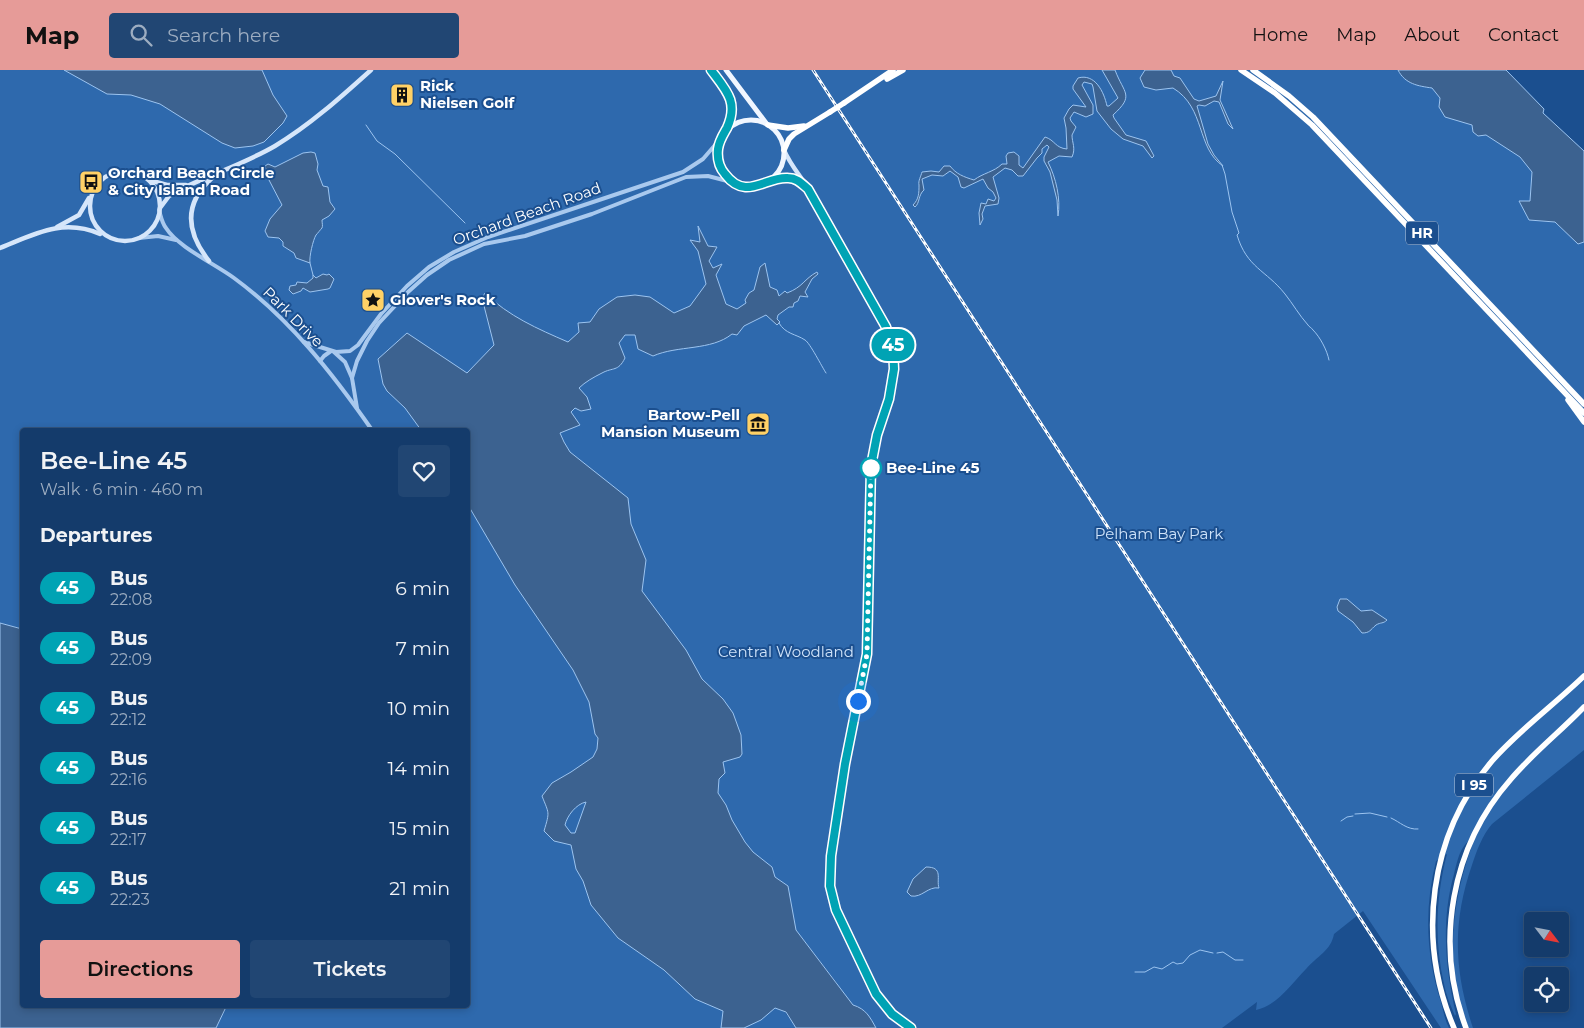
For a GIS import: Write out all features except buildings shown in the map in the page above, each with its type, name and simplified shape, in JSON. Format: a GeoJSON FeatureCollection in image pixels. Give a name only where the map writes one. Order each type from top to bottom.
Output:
{"type":"FeatureCollection","features":[{"type":"Feature","properties":{"kind":"highway"},"geometry":{"type":"LineString","coordinates":[[870,88],[893,70]]}},
{"type":"Feature","properties":{"kind":"highway"},"geometry":{"type":"LineString","coordinates":[[784,150],[791,136],[844,103],[903,70]]}},
{"type":"Feature","properties":{"kind":"highway","name":"HR"},"geometry":{"type":"LineString","coordinates":[[1241,70],[1275,93],[1312,124],[1584,413]]}},
{"type":"Feature","properties":{"kind":"highway","name":"HR"},"geometry":{"type":"LineString","coordinates":[[1253,70],[1289,96],[1313,118],[1584,404]]}},
{"type":"Feature","properties":{"kind":"highway"},"geometry":{"type":"LineString","coordinates":[[767,124],[788,128],[811,124]]}},
{"type":"Feature","properties":{"kind":"highway"},"geometry":{"type":"LineString","coordinates":[[1563,391],[1584,422]]}},
{"type":"Feature","properties":{"kind":"highway","name":"I 95"},"geometry":{"type":"LineString","coordinates":[[1454,1028],[1438,981],[1432,931],[1436,881],[1450,831],[1469,794],[1493,760],[1584,676]]}},
{"type":"Feature","properties":{"kind":"highway","name":"I 95"},"geometry":{"type":"LineString","coordinates":[[1466,1028],[1454,985],[1450,941],[1454,898],[1467,849],[1482,818],[1510,780],[1584,707]]}},
{"type":"Feature","properties":{"kind":"main road"},"geometry":{"type":"LineString","coordinates":[[54,228],[79,227],[123,241],[139,238],[153,227],[160,209],[169,196],[189,185],[266,151],[293,134],[337,100],[371,70]]}},
{"type":"Feature","properties":{"kind":"main road"},"geometry":{"type":"LineString","coordinates":[[711,70],[728,92],[731,100],[731,117],[718,148],[719,164],[725,175],[735,183],[748,187],[780,178],[790,178],[797,180],[808,189]]}},
{"type":"Feature","properties":{"kind":"main road"},"geometry":{"type":"LineString","coordinates":[[726,70],[767,124],[780,136],[784,150],[886,327],[893,347],[892,384],[877,435],[871,466],[867,654],[845,764],[830,872],[832,900],[873,989],[892,1014],[911,1028]]}},
{"type":"Feature","properties":{"kind":"main road"},"geometry":{"type":"LineString","coordinates":[[723,135],[732,126],[744,121],[753,120],[767,124]]}},
{"type":"Feature","properties":{"kind":"main road"},"geometry":{"type":"LineString","coordinates":[[766,183],[781,168],[784,150]]}},
{"type":"Feature","properties":{"kind":"main road"},"geometry":{"type":"LineString","coordinates":[[0,248],[54,228],[79,214],[100,182],[113,173],[131,172],[167,185],[189,185]]}},
{"type":"Feature","properties":{"kind":"main road"},"geometry":{"type":"LineString","coordinates":[[209,261],[194,238],[191,217],[193,205],[199,193],[215,175]]}},
{"type":"Feature","properties":{"kind":"main road"},"geometry":{"type":"LineString","coordinates":[[146,178],[157,192],[160,209]]}},
{"type":"Feature","properties":{"kind":"main road"},"geometry":{"type":"LineString","coordinates":[[92,195],[90,205],[92,218],[97,227],[106,236]]}},
{"type":"Feature","properties":{"kind":"street","name":"Orchard Beach Road"},"geometry":{"type":"LineString","coordinates":[[332,351],[345,352],[354,348],[407,286],[448,255],[481,240],[683,172],[703,159],[723,135]]}},
{"type":"Feature","properties":{"kind":"street","name":"Orchard Beach Road"},"geometry":{"type":"LineString","coordinates":[[357,408],[352,378],[357,361],[367,341],[390,311],[422,278],[443,263],[463,252],[484,244],[525,236],[583,217],[686,177],[708,176],[735,183]]}},
{"type":"Feature","properties":{"kind":"street","name":"Park Drive"},"geometry":{"type":"LineString","coordinates":[[160,209],[165,227],[178,241],[259,298],[304,342],[371,428]]}},
{"type":"Feature","properties":{"kind":"street","name":"Park Drive"},"geometry":{"type":"LineString","coordinates":[[139,238],[158,236],[178,241]]}},
{"type":"Feature","properties":{"kind":"street"},"geometry":{"type":"LineString","coordinates":[[304,342],[332,351],[345,362],[352,378]]}},
{"type":"Feature","properties":{"kind":"street"},"geometry":{"type":"LineString","coordinates":[[320,361],[332,351]]}},
{"type":"Feature","properties":{"kind":"street"},"geometry":{"type":"LineString","coordinates":[[346,394],[352,386]]}},
{"type":"Feature","properties":{"kind":"green space","name":"Pelham Bay Park"},"geometry":{"type":"Polygon","coordinates":[[[0,70],[1436,70],[1584,204],[1584,750],[1492,824],[1485,833],[1478,849],[1461,907],[1458,947],[1462,987],[1473,1028],[1469,1028],[1455,980],[1453,931],[1461,882],[1476,835],[1463,847],[1459,856],[1447,909],[1447,962],[1455,1016],[1445,988],[1438,935],[1440,886],[1447,854],[1436,861],[1432,879],[1428,932],[1432,968],[1449,1028],[1441,1028],[1363,911],[1334,934],[1327,949],[1310,964],[1278,999],[1256,1010],[1257,1002],[1222,1028],[857,1028],[837,983],[796,930],[485,423],[464,428],[20,428],[20,628],[0,623],[0,70]]]}},
{"type":"Feature","properties":{"kind":"green space"},"geometry":{"type":"Polygon","coordinates":[[[470,489],[524,584],[767,986],[796,1028],[216,1028],[226,1008],[470,1008],[470,489]]]}},
{"type":"Feature","properties":{"kind":"shaded area"},"geometry":{"type":"Polygon","coordinates":[[[64,70],[262,70],[273,95],[287,116],[283,123],[264,142],[253,146],[235,148],[222,143],[160,104],[131,95],[107,94],[64,70]]]}},
{"type":"Feature","properties":{"kind":"shaded area"},"geometry":{"type":"Polygon","coordinates":[[[1102,70],[1115,70],[1126,94],[1124,103],[1113,115],[1114,118],[1126,135],[1146,141],[1154,156],[1152,158],[1143,146],[1123,139],[1111,129],[1097,111],[1092,84],[1084,82],[1082,85],[1093,105],[1093,114],[1086,117],[1074,112],[1070,118],[1076,127],[1072,135],[1074,148],[1072,157],[1059,156],[1048,162],[1057,189],[1058,216],[1057,200],[1050,172],[1044,161],[1049,147],[1047,145],[1042,149],[1042,153],[1023,176],[1018,176],[1012,170],[1005,168],[993,177],[999,198],[998,204],[985,206],[980,225],[979,213],[981,203],[986,204],[988,199],[994,201],[996,198],[983,179],[964,188],[961,187],[958,177],[950,171],[943,176],[932,175],[922,179],[924,190],[917,205],[915,207],[913,205],[918,196],[922,172],[939,172],[944,166],[950,166],[960,175],[974,180],[1002,164],[1007,164],[1006,156],[1008,153],[1014,152],[1019,156],[1019,165],[1023,168],[1045,137],[1060,147],[1067,149],[1064,118],[1073,105],[1086,107],[1073,89],[1078,78],[1084,77],[1094,81],[1104,95],[1107,106],[1118,98],[1102,70]]]}},
{"type":"Feature","properties":{"kind":"shaded area"},"geometry":{"type":"Polygon","coordinates":[[[1145,70],[1171,70],[1174,76],[1180,78],[1194,99],[1199,101],[1216,96],[1223,81],[1220,100],[1233,129],[1228,124],[1219,102],[1214,101],[1205,106],[1197,106],[1208,144],[1223,166],[1208,149],[1196,117],[1184,96],[1173,88],[1156,90],[1144,87],[1140,78],[1145,70]]]}},
{"type":"Feature","properties":{"kind":"shaded area"},"geometry":{"type":"Polygon","coordinates":[[[1398,70],[1506,70],[1544,109],[1543,113],[1584,151],[1584,242],[1578,244],[1555,222],[1529,220],[1519,201],[1530,201],[1532,172],[1520,157],[1486,135],[1478,136],[1473,132],[1472,125],[1445,117],[1439,107],[1440,98],[1432,88],[1408,81],[1398,70]]]}},
{"type":"Feature","properties":{"kind":"shaded area"},"geometry":{"type":"Polygon","coordinates":[[[303,153],[315,153],[318,164],[317,170],[323,186],[328,187],[330,202],[335,209],[322,220],[322,228],[316,235],[313,244],[310,263],[296,258],[294,253],[283,246],[283,242],[279,238],[268,237],[265,231],[270,219],[282,205],[269,180],[265,166],[268,164],[275,167],[303,153]]]}},
{"type":"Feature","properties":{"kind":"shaded area"},"geometry":{"type":"Polygon","coordinates":[[[698,226],[708,246],[717,247],[709,261],[713,268],[722,264],[716,275],[726,304],[737,309],[746,303],[745,300],[749,293],[754,290],[760,267],[765,263],[770,287],[777,290],[779,296],[785,291],[787,293],[797,288],[817,272],[818,274],[812,279],[805,292],[808,297],[800,296],[793,307],[789,307],[778,315],[777,319],[780,322],[777,325],[766,315],[744,326],[737,335],[732,334],[704,346],[673,350],[653,356],[638,349],[635,335],[625,335],[619,343],[625,358],[618,367],[596,376],[579,388],[587,397],[591,409],[581,411],[575,408],[571,412],[580,425],[560,433],[570,452],[628,498],[631,524],[646,560],[642,591],[686,650],[702,679],[723,699],[733,713],[741,735],[742,754],[740,757],[723,762],[725,773],[719,779],[718,793],[726,805],[732,820],[753,852],[772,867],[775,877],[788,886],[796,930],[853,1005],[870,1017],[876,1028],[796,1028],[786,1012],[775,1008],[761,1020],[744,1028],[721,1028],[723,1011],[695,999],[664,970],[618,938],[591,905],[583,881],[576,869],[571,845],[554,841],[544,831],[548,813],[542,796],[552,783],[593,757],[597,749],[598,738],[595,734],[589,702],[573,670],[515,585],[470,508],[470,428],[420,428],[405,408],[387,391],[383,384],[378,359],[407,333],[467,373],[494,345],[482,298],[485,293],[513,315],[568,342],[579,332],[578,323],[590,322],[599,309],[617,297],[635,295],[650,297],[674,313],[690,306],[706,284],[698,251],[690,240],[700,242],[698,226]],[[586,802],[575,808],[566,822],[565,825],[571,833],[575,833],[586,802]]]}},
{"type":"Feature","properties":{"kind":"shaded area"},"geometry":{"type":"Polygon","coordinates":[[[323,274],[329,274],[334,279],[328,289],[310,292],[303,288],[301,291],[293,294],[289,290],[290,286],[296,285],[297,282],[307,283],[313,278],[313,275],[316,278],[323,274]]]}},
{"type":"Feature","properties":{"kind":"shaded area"},"geometry":{"type":"Polygon","coordinates":[[[1340,599],[1347,599],[1361,611],[1372,610],[1387,620],[1376,625],[1368,632],[1362,633],[1353,622],[1338,611],[1337,607],[1340,599]]]}},
{"type":"Feature","properties":{"kind":"shaded area"},"geometry":{"type":"Polygon","coordinates":[[[0,623],[20,628],[20,1008],[226,1008],[216,1028],[0,1028],[0,623]]]}},
{"type":"Feature","properties":{"kind":"shaded area"},"geometry":{"type":"Polygon","coordinates":[[[926,867],[937,871],[939,888],[911,896],[907,892],[913,879],[926,867]]]}},
{"type":"Feature","properties":{"kind":"waterway"},"geometry":{"type":"LineString","coordinates":[[366,125],[377,141],[395,154],[465,223]]}},
{"type":"Feature","properties":{"kind":"waterway"},"geometry":{"type":"LineString","coordinates":[[1222,165],[1241,246],[1252,262],[1278,286],[1316,333],[1325,348],[1329,360]]}},
{"type":"Feature","properties":{"kind":"waterway"},"geometry":{"type":"LineString","coordinates":[[310,263],[313,275]]}},
{"type":"Feature","properties":{"kind":"waterway"},"geometry":{"type":"LineString","coordinates":[[779,323],[787,332],[807,342],[826,373]]}},
{"type":"Feature","properties":{"kind":"waterway"},"geometry":{"type":"LineString","coordinates":[[1355,814],[1370,813],[1387,817]]}},
{"type":"Feature","properties":{"kind":"waterway"},"geometry":{"type":"LineString","coordinates":[[1341,821],[1353,816]]}},
{"type":"Feature","properties":{"kind":"waterway"},"geometry":{"type":"LineString","coordinates":[[1391,818],[1407,827],[1418,829]]}},
{"type":"Feature","properties":{"kind":"waterway"},"geometry":{"type":"LineString","coordinates":[[1135,972],[1145,972],[1154,967],[1162,969],[1173,962],[1177,964],[1183,963],[1190,955],[1200,950],[1213,953]]}},
{"type":"Feature","properties":{"kind":"waterway"},"geometry":{"type":"LineString","coordinates":[[1217,953],[1223,952],[1235,960],[1243,960]]}},
{"type":"Feature","properties":{"kind":"railway"},"geometry":{"type":"LineString","coordinates":[[813,70],[1431,1028]]}},
{"type":"Feature","properties":{"kind":"bus line","name":"45"},"geometry":{"type":"LineString","coordinates":[[711,70],[728,92],[732,103],[730,119],[720,140],[717,155],[723,172],[732,181],[748,187],[762,185],[780,178],[790,178],[797,180],[808,189],[892,340],[894,364],[892,384],[877,435],[871,466],[867,654],[850,732],[831,856],[830,886],[832,900],[840,921],[873,989],[892,1014],[911,1028]]}},
{"type":"Feature","properties":{"kind":"place","name":"Rick Nielsen Golf"},"geometry":{"type":"Point","coordinates":[402,95]}},
{"type":"Feature","properties":{"kind":"place","name":"Orchard Beach Circle & City Island Road"},"geometry":{"type":"Point","coordinates":[91,182]}},
{"type":"Feature","properties":{"kind":"place","name":"Glover's Rock"},"geometry":{"type":"Point","coordinates":[373,300]}},
{"type":"Feature","properties":{"kind":"place","name":"Bartow-Pell Mansion Museum"},"geometry":{"type":"Point","coordinates":[758,424]}},
{"type":"Feature","properties":{"kind":"place","name":"Bee-Line 45"},"geometry":{"type":"Point","coordinates":[871,468]}},
{"type":"Feature","properties":{"kind":"route"},"geometry":{"type":"LineString","coordinates":[[858,701],[867,654],[871,466],[871,468]]}},
{"type":"Feature","properties":{"kind":"park label","name":"Central Woodland"},"geometry":{"type":"Point","coordinates":[786,652]}}]}
